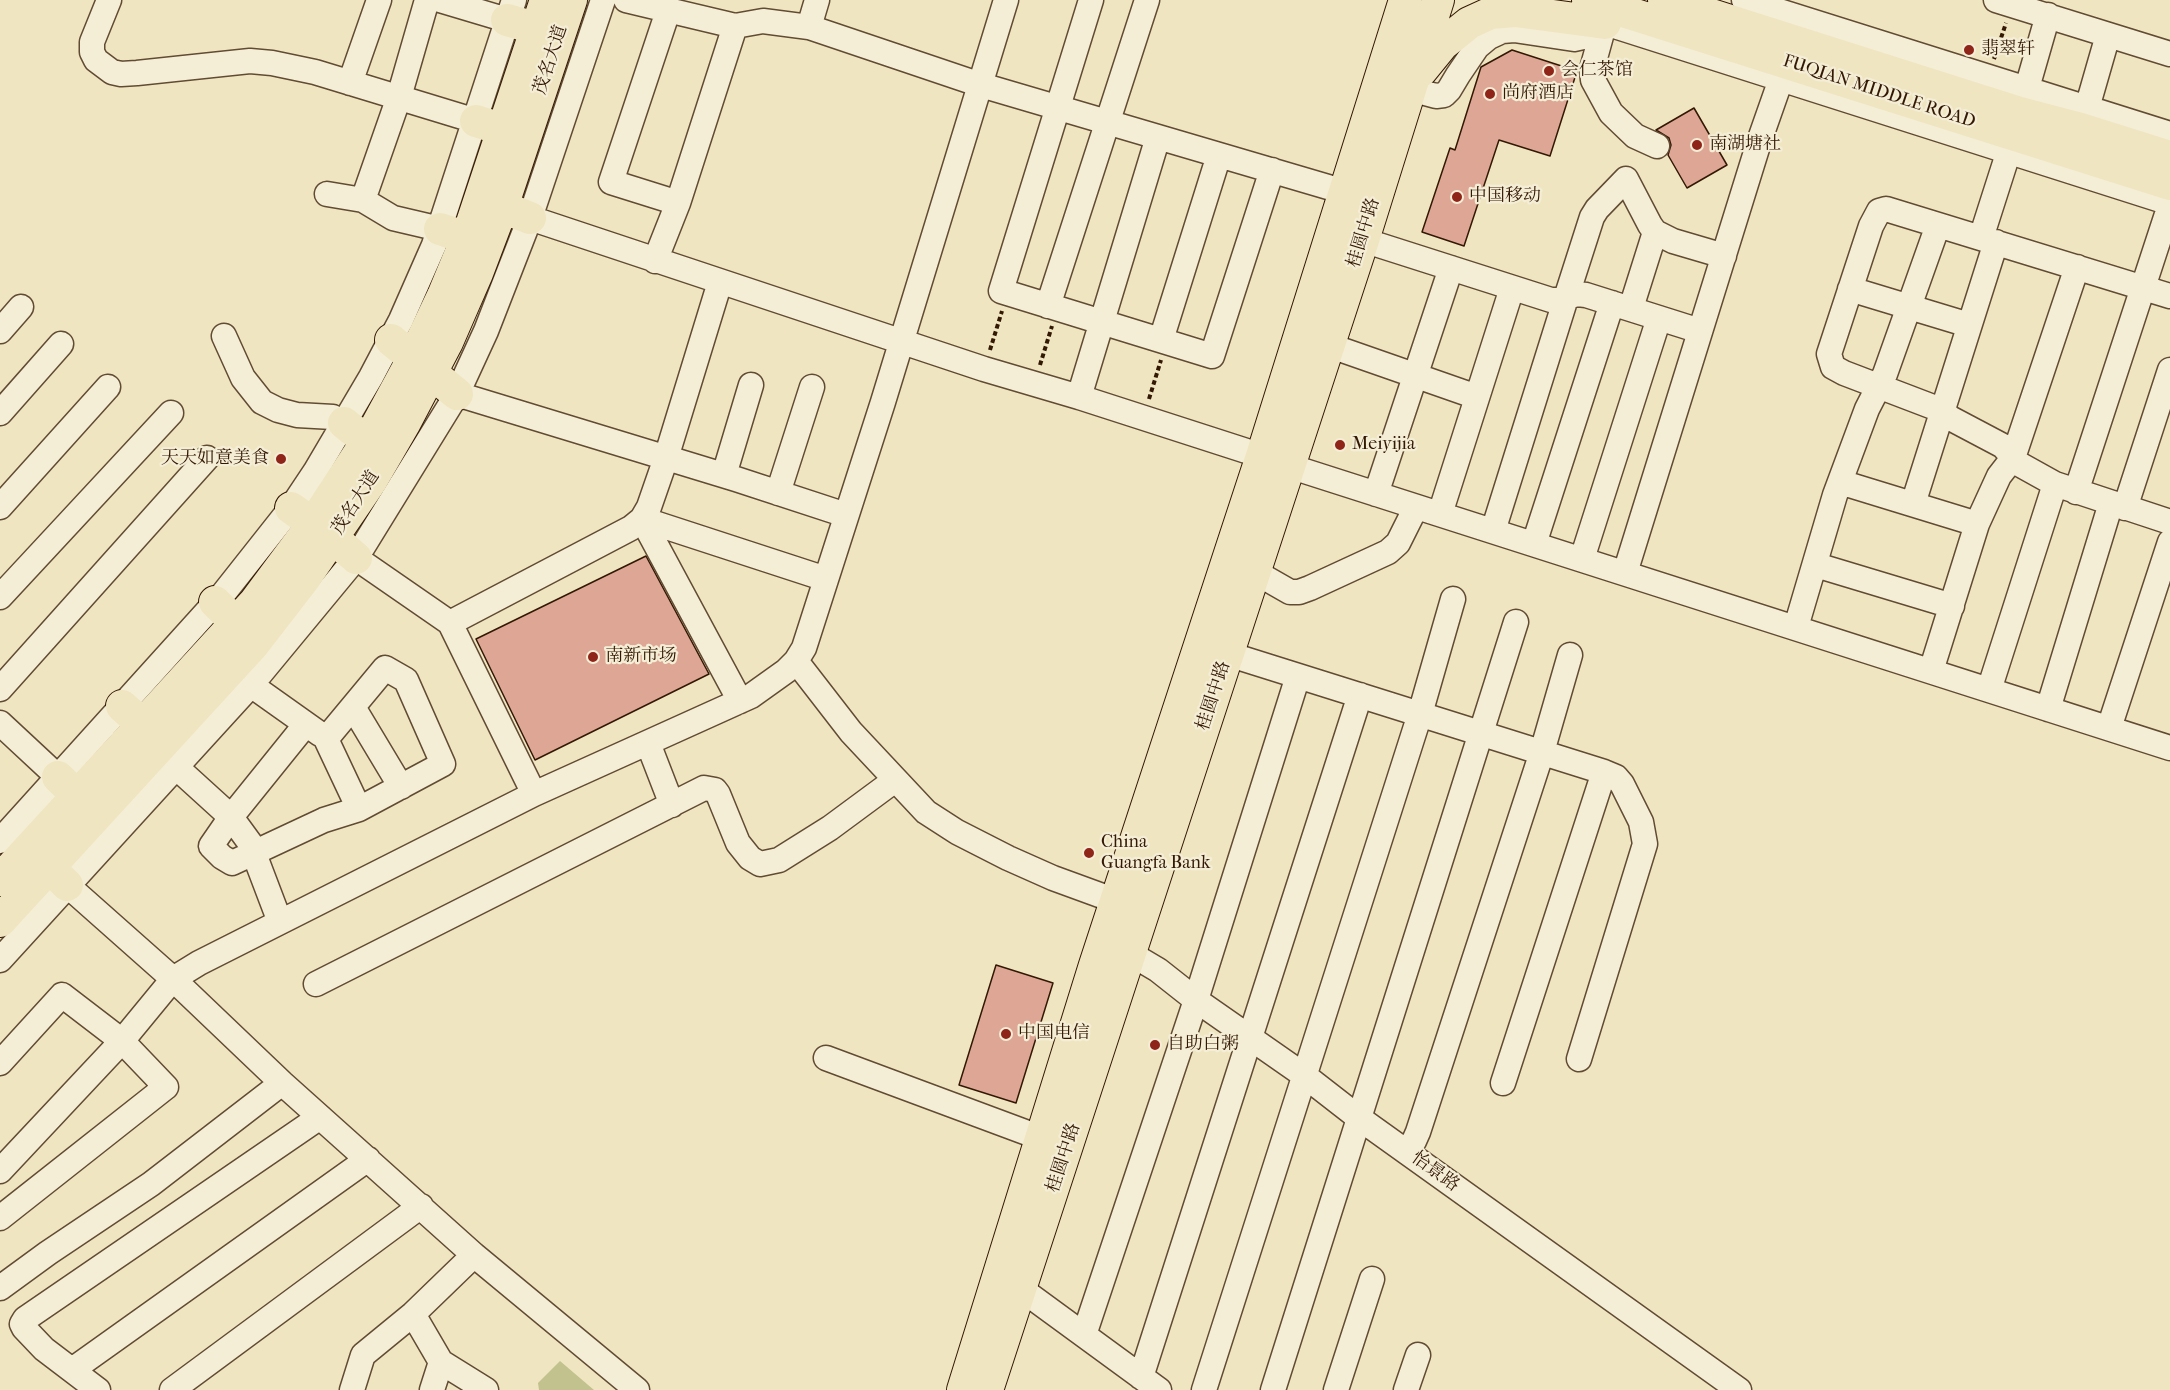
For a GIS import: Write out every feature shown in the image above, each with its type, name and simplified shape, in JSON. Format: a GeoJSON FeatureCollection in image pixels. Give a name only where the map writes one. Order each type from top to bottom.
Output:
{"type":"FeatureCollection","features":[{"type":"Feature","properties":{"kind":"main road","name":"茂名大道"},"geometry":{"type":"LineString","coordinates":[[505,208],[490,125],[548,21],[571,0]]}},
{"type":"Feature","properties":{"kind":"main road"},"geometry":{"type":"LineString","coordinates":[[1386,0],[1395,32]]}},
{"type":"Feature","properties":{"kind":"main road","name":"桂圆中路"},"geometry":{"type":"LineString","coordinates":[[963,1390],[1041,1138],[1117,948],[1228,654],[1255,572],[1276,461],[1346,192],[1405,0]]}},
{"type":"Feature","properties":{"kind":"main road","name":"桂圆中路"},"geometry":{"type":"LineString","coordinates":[[987,1390],[1021,1288],[1117,948],[1116,901],[1276,461],[1328,345],[1438,0]]}},
{"type":"Feature","properties":{"kind":"main road"},"geometry":{"type":"LineString","coordinates":[[511,10],[548,21]]}},
{"type":"Feature","properties":{"kind":"main road","name":"FUQIAN MIDDLE ROAD"},"geometry":{"type":"LineString","coordinates":[[1411,85],[1443,44],[1469,23],[1491,13],[1601,10],[1673,18],[2017,122]]}},
{"type":"Feature","properties":{"kind":"main road","name":"FUQIAN MIDDLE ROAD"},"geometry":{"type":"LineString","coordinates":[[1673,18],[1784,72],[2017,122],[2081,130],[2170,157]]}},
{"type":"Feature","properties":{"kind":"main road","name":"茂名大道"},"geometry":{"type":"LineString","coordinates":[[412,358],[447,342],[505,208],[548,21]]}},
{"type":"Feature","properties":{"kind":"main road","name":"FUQIAN MIDDLE ROAD"},"geometry":{"type":"LineString","coordinates":[[2081,130],[2170,184]]}},
{"type":"Feature","properties":{"kind":"main road","name":"茂名大道"},"geometry":{"type":"LineString","coordinates":[[77,795],[230,670],[304,579],[323,532],[372,460],[412,358],[443,296],[454,234],[505,208]]}},
{"type":"Feature","properties":{"kind":"main road"},"geometry":{"type":"LineString","coordinates":[[412,358],[457,394]]}},
{"type":"Feature","properties":{"kind":"main road","name":"茂名大道"},"geometry":{"type":"LineString","coordinates":[[230,670],[226,613],[279,572],[323,532]]}},
{"type":"Feature","properties":{"kind":"main road","name":"茂名大道"},"geometry":{"type":"LineString","coordinates":[[0,921],[77,795],[132,715],[230,670]]}},
{"type":"Feature","properties":{"kind":"main road","name":"茂名大道"},"geometry":{"type":"LineString","coordinates":[[0,880],[36,860]]}},
{"type":"Feature","properties":{"kind":"street"},"geometry":{"type":"LineString","coordinates":[[109,0],[92,42],[92,52],[96,60],[112,72],[138,74],[250,61],[294,67],[490,125]]}},
{"type":"Feature","properties":{"kind":"street"},"geometry":{"type":"LineString","coordinates":[[350,83],[379,0]]}},
{"type":"Feature","properties":{"kind":"street"},"geometry":{"type":"LineString","coordinates":[[363,200],[399,98],[427,0]]}},
{"type":"Feature","properties":{"kind":"street"},"geometry":{"type":"LineString","coordinates":[[327,194],[363,200],[393,218],[454,234],[490,125],[511,10],[440,0]]}},
{"type":"Feature","properties":{"kind":"street"},"geometry":{"type":"LineString","coordinates":[[534,794],[450,623],[323,532],[372,460],[457,394],[486,331],[505,208],[603,0]]}},
{"type":"Feature","properties":{"kind":"street"},"geometry":{"type":"LineString","coordinates":[[626,0],[735,26],[763,21],[809,27],[981,85],[1346,192]]}},
{"type":"Feature","properties":{"kind":"street"},"geometry":{"type":"LineString","coordinates":[[809,27],[817,0]]}},
{"type":"Feature","properties":{"kind":"street"},"geometry":{"type":"LineString","coordinates":[[4,1158],[122,1041],[173,979],[199,963],[534,794],[751,696],[796,661],[804,648],[826,579],[1006,0]]}},
{"type":"Feature","properties":{"kind":"street"},"geometry":{"type":"LineString","coordinates":[[1091,0],[1001,291],[1212,356],[1272,170]]}},
{"type":"Feature","properties":{"kind":"street"},"geometry":{"type":"LineString","coordinates":[[1053,307],[1147,0]]}},
{"type":"Feature","properties":{"kind":"street"},"geometry":{"type":"LineString","coordinates":[[1744,0],[1987,77],[2017,122],[2170,204],[2143,287],[1989,690]]}},
{"type":"Feature","properties":{"kind":"street"},"geometry":{"type":"LineString","coordinates":[[2004,3],[2170,54]]}},
{"type":"Feature","properties":{"kind":"street"},"geometry":{"type":"LineString","coordinates":[[1601,10],[1592,69],[1593,80],[1611,113],[1635,136],[1657,146]]}},
{"type":"Feature","properties":{"kind":"street"},"geometry":{"type":"LineString","coordinates":[[668,11],[610,182],[678,203]]}},
{"type":"Feature","properties":{"kind":"street"},"geometry":{"type":"LineString","coordinates":[[1913,504],[1969,325],[2017,122],[2048,15]]}},
{"type":"Feature","properties":{"kind":"street"},"geometry":{"type":"LineString","coordinates":[[655,261],[678,203],[735,26]]}},
{"type":"Feature","properties":{"kind":"street"},"geometry":{"type":"LineString","coordinates":[[2108,35],[2081,130],[2170,134]]}},
{"type":"Feature","properties":{"kind":"street"},"geometry":{"type":"LineString","coordinates":[[1625,573],[1784,72]]}},
{"type":"Feature","properties":{"kind":"street"},"geometry":{"type":"LineString","coordinates":[[1079,397],[1158,137]]}},
{"type":"Feature","properties":{"kind":"street"},"geometry":{"type":"LineString","coordinates":[[1164,341],[1219,155]]}},
{"type":"Feature","properties":{"kind":"street"},"geometry":{"type":"LineString","coordinates":[[1493,531],[1592,217],[1608,197],[1626,179],[1655,232],[1673,241],[1724,256]]}},
{"type":"Feature","properties":{"kind":"street"},"geometry":{"type":"LineString","coordinates":[[505,208],[655,261],[900,342],[1033,385],[1143,417],[1416,507],[2170,748]]}},
{"type":"Feature","properties":{"kind":"street"},"geometry":{"type":"LineString","coordinates":[[2170,296],[1886,209],[1879,212],[1871,226],[1830,354],[1830,363],[1833,367],[1941,410],[1950,418],[2003,446],[2025,468],[2066,488],[2170,522]]}},
{"type":"Feature","properties":{"kind":"street"},"geometry":{"type":"LineString","coordinates":[[1796,627],[1840,482],[1867,409],[1886,374],[1938,225]]}},
{"type":"Feature","properties":{"kind":"street"},"geometry":{"type":"LineString","coordinates":[[1534,544],[1622,305],[1655,232]]}},
{"type":"Feature","properties":{"kind":"street"},"geometry":{"type":"LineString","coordinates":[[1362,240],[1551,300],[1577,294],[1586,295],[1700,331]]}},
{"type":"Feature","properties":{"kind":"street"},"geometry":{"type":"LineString","coordinates":[[1931,671],[1977,524],[1999,476],[2013,458],[2078,267]]}},
{"type":"Feature","properties":{"kind":"street"},"geometry":{"type":"LineString","coordinates":[[1376,494],[1451,268]]}},
{"type":"Feature","properties":{"kind":"street"},"geometry":{"type":"LineString","coordinates":[[450,623],[623,532],[642,519],[649,507],[666,458],[720,282]]}},
{"type":"Feature","properties":{"kind":"street"},"geometry":{"type":"LineString","coordinates":[[1440,514],[1512,288]]}},
{"type":"Feature","properties":{"kind":"street"},"geometry":{"type":"LineString","coordinates":[[1850,289],[1969,325]]}},
{"type":"Feature","properties":{"kind":"street"},"geometry":{"type":"LineString","coordinates":[[0,331],[21,307]]}},
{"type":"Feature","properties":{"kind":"street"},"geometry":{"type":"LineString","coordinates":[[1582,559],[1659,318]]}},
{"type":"Feature","properties":{"kind":"street"},"geometry":{"type":"LineString","coordinates":[[224,336],[243,378],[262,402],[278,410],[297,415],[333,417],[372,460]]}},
{"type":"Feature","properties":{"kind":"street"},"geometry":{"type":"LineString","coordinates":[[0,413],[61,344]]}},
{"type":"Feature","properties":{"kind":"street"},"geometry":{"type":"LineString","coordinates":[[1328,345],[1477,397]]}},
{"type":"Feature","properties":{"kind":"street"},"geometry":{"type":"LineString","coordinates":[[2048,709],[2118,505],[2170,370]]}},
{"type":"Feature","properties":{"kind":"street"},"geometry":{"type":"LineString","coordinates":[[724,475],[751,385]]}},
{"type":"Feature","properties":{"kind":"street"},"geometry":{"type":"LineString","coordinates":[[0,507],[108,387]]}},
{"type":"Feature","properties":{"kind":"street"},"geometry":{"type":"LineString","coordinates":[[778,493],[812,387]]}},
{"type":"Feature","properties":{"kind":"street"},"geometry":{"type":"LineString","coordinates":[[457,394],[724,475],[846,515]]}},
{"type":"Feature","properties":{"kind":"street"},"geometry":{"type":"LineString","coordinates":[[0,597],[171,413]]}},
{"type":"Feature","properties":{"kind":"street"},"geometry":{"type":"LineString","coordinates":[[0,689],[207,458]]}},
{"type":"Feature","properties":{"kind":"street"},"geometry":{"type":"LineString","coordinates":[[1840,482],[1977,524]]}},
{"type":"Feature","properties":{"kind":"street"},"geometry":{"type":"LineString","coordinates":[[1255,572],[1290,592],[1310,588],[1388,552],[1398,543],[1416,507]]}},
{"type":"Feature","properties":{"kind":"street"},"geometry":{"type":"LineString","coordinates":[[642,519],[826,579]]}},
{"type":"Feature","properties":{"kind":"street"},"geometry":{"type":"LineString","coordinates":[[642,519],[740,701]]}},
{"type":"Feature","properties":{"kind":"street"},"geometry":{"type":"LineString","coordinates":[[2109,728],[2170,542]]}},
{"type":"Feature","properties":{"kind":"street"},"geometry":{"type":"LineString","coordinates":[[1816,565],[1952,606]]}},
{"type":"Feature","properties":{"kind":"street"},"geometry":{"type":"LineString","coordinates":[[1204,1390],[1420,714],[1453,600]]}},
{"type":"Feature","properties":{"kind":"street"},"geometry":{"type":"LineString","coordinates":[[132,715],[226,613]]}},
{"type":"Feature","properties":{"kind":"street"},"geometry":{"type":"LineString","coordinates":[[1273,1390],[1516,622]]}},
{"type":"Feature","properties":{"kind":"street"},"geometry":{"type":"LineString","coordinates":[[1228,654],[1616,777],[1632,800],[1641,822],[1645,844],[1579,1059]]}},
{"type":"Feature","properties":{"kind":"street"},"geometry":{"type":"LineString","coordinates":[[1405,1151],[1414,1141],[1418,1131],[1542,752],[1570,655]]}},
{"type":"Feature","properties":{"kind":"street"},"geometry":{"type":"LineString","coordinates":[[796,661],[851,732],[926,812],[957,832],[1053,878],[1116,901]]}},
{"type":"Feature","properties":{"kind":"street"},"geometry":{"type":"LineString","coordinates":[[306,724],[231,817],[211,846],[222,857],[232,863],[254,854],[324,820],[359,809],[443,764],[406,680],[385,668],[326,739]]}},
{"type":"Feature","properties":{"kind":"street"},"geometry":{"type":"LineString","coordinates":[[0,960],[36,860],[176,767],[230,670],[326,739],[359,809]]}},
{"type":"Feature","properties":{"kind":"street"},"geometry":{"type":"LineString","coordinates":[[1084,1335],[1196,1000],[1298,676]]}},
{"type":"Feature","properties":{"kind":"street"},"geometry":{"type":"LineString","coordinates":[[1021,1288],[1150,1383],[1251,1037],[1360,695]]}},
{"type":"Feature","properties":{"kind":"street"},"geometry":{"type":"LineString","coordinates":[[353,707],[401,787]]}},
{"type":"Feature","properties":{"kind":"street"},"geometry":{"type":"LineString","coordinates":[[0,723],[77,795]]}},
{"type":"Feature","properties":{"kind":"street"},"geometry":{"type":"LineString","coordinates":[[648,743],[672,805]]}},
{"type":"Feature","properties":{"kind":"street"},"geometry":{"type":"LineString","coordinates":[[176,767],[231,817],[250,843],[280,922]]}},
{"type":"Feature","properties":{"kind":"street"},"geometry":{"type":"LineString","coordinates":[[1503,1083],[1604,772]]}},
{"type":"Feature","properties":{"kind":"street"},"geometry":{"type":"LineString","coordinates":[[316,984],[704,788],[715,790],[738,843],[750,858],[760,864],[779,860],[789,854],[830,828],[895,780]]}},
{"type":"Feature","properties":{"kind":"street"},"geometry":{"type":"LineString","coordinates":[[36,860],[173,979],[282,1083],[474,1255],[637,1390]]}},
{"type":"Feature","properties":{"kind":"street","name":"怡景路"},"geometry":{"type":"LineString","coordinates":[[1117,948],[1158,970],[1196,1000],[1305,1076],[1359,1118],[1739,1390]]}},
{"type":"Feature","properties":{"kind":"street"},"geometry":{"type":"LineString","coordinates":[[0,1063],[62,995],[122,1041],[166,1087],[0,1218]]}},
{"type":"Feature","properties":{"kind":"street"},"geometry":{"type":"LineString","coordinates":[[826,1058],[1041,1138]]}},
{"type":"Feature","properties":{"kind":"street"},"geometry":{"type":"LineString","coordinates":[[0,1288],[151,1184],[282,1083]]}},
{"type":"Feature","properties":{"kind":"street"},"geometry":{"type":"LineString","coordinates":[[98,1390],[44,1349],[23,1326],[25,1319],[320,1117]]}},
{"type":"Feature","properties":{"kind":"street"},"geometry":{"type":"LineString","coordinates":[[72,1370],[368,1159]]}},
{"type":"Feature","properties":{"kind":"street"},"geometry":{"type":"LineString","coordinates":[[172,1390],[421,1206]]}},
{"type":"Feature","properties":{"kind":"street"},"geometry":{"type":"LineString","coordinates":[[352,1390],[363,1355],[413,1314],[474,1255]]}},
{"type":"Feature","properties":{"kind":"street"},"geometry":{"type":"LineString","coordinates":[[1336,1390],[1372,1279]]}},
{"type":"Feature","properties":{"kind":"street"},"geometry":{"type":"LineString","coordinates":[[413,1314],[441,1362],[486,1390]]}},
{"type":"Feature","properties":{"kind":"street"},"geometry":{"type":"LineString","coordinates":[[1406,1390],[1418,1355]]}},
{"type":"Feature","properties":{"kind":"street"},"geometry":{"type":"LineString","coordinates":[[432,1390],[441,1362]]}},
{"type":"Feature","properties":{"kind":"path"},"geometry":{"type":"LineString","coordinates":[[1987,77],[2004,3]]}},
{"type":"Feature","properties":{"kind":"path"},"geometry":{"type":"LineString","coordinates":[[984,369],[1008,293]]}},
{"type":"Feature","properties":{"kind":"path"},"geometry":{"type":"LineString","coordinates":[[1033,385],[1053,307]]}},
{"type":"Feature","properties":{"kind":"path"},"geometry":{"type":"LineString","coordinates":[[1143,417],[1164,341]]}},
{"type":"Feature","properties":{"kind":"green space"},"geometry":{"type":"Polygon","coordinates":[[[560,1361],[594,1390],[539,1390],[538,1383],[560,1361]]]}},
{"type":"Feature","properties":{"kind":"building"},"geometry":{"type":"Polygon","coordinates":[[[1512,50],[1577,71],[1550,156],[1499,140],[1464,246],[1422,232],[1450,148],[1455,150],[1481,67],[1512,50]]]}},
{"type":"Feature","properties":{"kind":"building"},"geometry":{"type":"Polygon","coordinates":[[[1694,108],[1727,165],[1687,188],[1668,155],[1671,145],[1669,138],[1656,130],[1694,108]]]}},
{"type":"Feature","properties":{"kind":"building","name":"南新市场"},"geometry":{"type":"Polygon","coordinates":[[[646,556],[709,674],[535,760],[476,639],[646,556]]]}},
{"type":"Feature","properties":{"kind":"building","name":"中国电信"},"geometry":{"type":"Polygon","coordinates":[[[996,965],[1053,983],[1016,1103],[959,1085],[996,965]]]}},
{"type":"Feature","properties":{"kind":"place","name":"翡翠轩"},"geometry":{"type":"Point","coordinates":[1969,50]}},
{"type":"Feature","properties":{"kind":"place","name":"会仁茶馆"},"geometry":{"type":"Point","coordinates":[1549,71]}},
{"type":"Feature","properties":{"kind":"place","name":"尚府酒店"},"geometry":{"type":"Point","coordinates":[1490,94]}},
{"type":"Feature","properties":{"kind":"place","name":"南湖塘社"},"geometry":{"type":"Point","coordinates":[1697,145]}},
{"type":"Feature","properties":{"kind":"place","name":"中国移动"},"geometry":{"type":"Point","coordinates":[1457,197]}},
{"type":"Feature","properties":{"kind":"place","name":"Meiyijia"},"geometry":{"type":"Point","coordinates":[1340,445]}},
{"type":"Feature","properties":{"kind":"place","name":"天天如意美食"},"geometry":{"type":"Point","coordinates":[281,459]}},
{"type":"Feature","properties":{"kind":"place","name":"南新市场"},"geometry":{"type":"Point","coordinates":[593,657]}},
{"type":"Feature","properties":{"kind":"place","name":"China Guangfa Bank"},"geometry":{"type":"Point","coordinates":[1089,853]}},
{"type":"Feature","properties":{"kind":"place","name":"中国电信"},"geometry":{"type":"Point","coordinates":[1006,1034]}},
{"type":"Feature","properties":{"kind":"place","name":"自助白粥"},"geometry":{"type":"Point","coordinates":[1155,1045]}}]}
